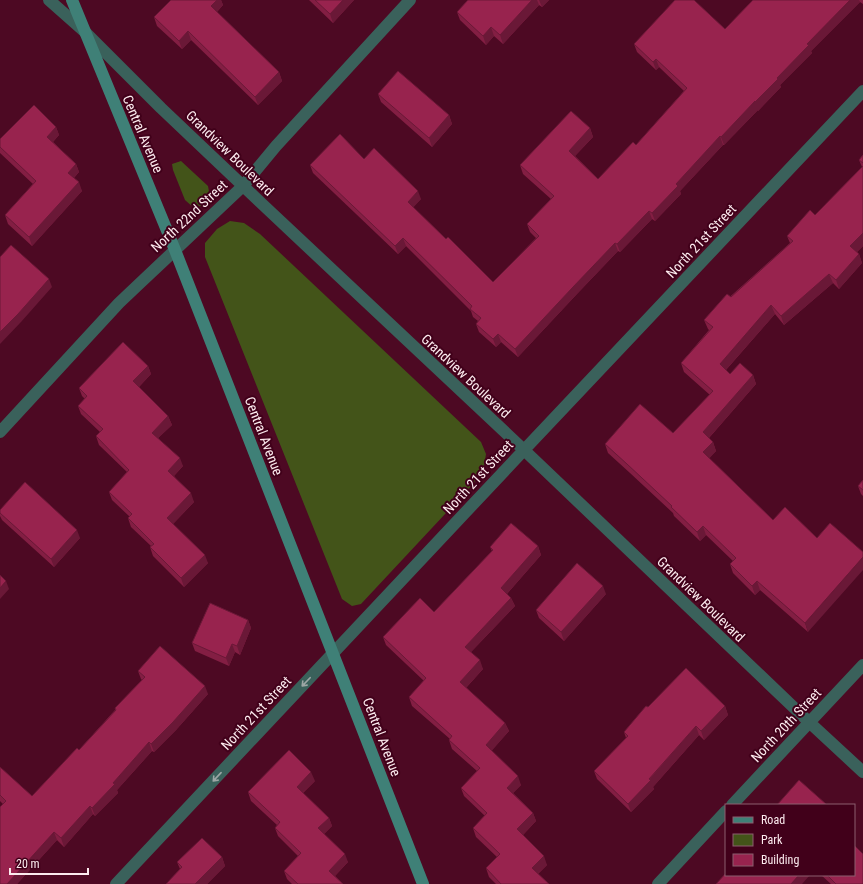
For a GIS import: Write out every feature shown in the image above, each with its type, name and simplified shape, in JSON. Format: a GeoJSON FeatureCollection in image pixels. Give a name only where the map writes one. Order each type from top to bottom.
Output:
{"type":"FeatureCollection","features":[{"type":"Feature","properties":{"kind":"main road","name":"Central Avenue"},"geometry":{"type":"LineString","coordinates":[[72,0],[175,250],[423,884]]}},
{"type":"Feature","properties":{"kind":"street","name":"Grandview Boulevard"},"geometry":{"type":"LineString","coordinates":[[49,0],[84,31],[161,108],[863,772]]}},
{"type":"Feature","properties":{"kind":"street","name":"North 22nd Street"},"geometry":{"type":"LineString","coordinates":[[0,432],[119,303],[243,186],[276,146],[410,0]]}},
{"type":"Feature","properties":{"kind":"street","name":"North 21st Street"},"geometry":{"type":"LineString","coordinates":[[116,884],[863,91]]}},
{"type":"Feature","properties":{"kind":"street","name":"North 20th Street"},"geometry":{"type":"LineString","coordinates":[[733,804],[863,665]]}},
{"type":"Feature","properties":{"kind":"street"},"geometry":{"type":"LineString","coordinates":[[658,884],[725,812]]}},
{"type":"Feature","properties":{"kind":"green space"},"geometry":{"type":"Polygon","coordinates":[[[181,161],[208,186],[210,197],[204,205],[194,208],[185,200],[172,164],[181,161]]]}},
{"type":"Feature","properties":{"kind":"green space"},"geometry":{"type":"Polygon","coordinates":[[[230,221],[244,223],[260,234],[481,442],[486,454],[484,467],[474,483],[361,604],[352,606],[342,599],[205,257],[205,243],[217,229],[230,221]]]}},
{"type":"Feature","properties":{"kind":"building"},"geometry":{"type":"Polygon","coordinates":[[[171,0],[217,0],[211,6],[279,72],[255,97],[188,31],[179,41],[154,17],[171,0]]]}},
{"type":"Feature","properties":{"kind":"building"},"geometry":{"type":"Polygon","coordinates":[[[315,0],[343,0],[330,14],[315,0]]]}},
{"type":"Feature","properties":{"kind":"building"},"geometry":{"type":"Polygon","coordinates":[[[468,0],[532,0],[500,35],[491,27],[483,36],[457,12],[468,0]]]}},
{"type":"Feature","properties":{"kind":"building"},"geometry":{"type":"Polygon","coordinates":[[[675,0],[694,0],[725,29],[753,0],[850,0],[807,44],[809,45],[777,78],[778,79],[721,137],[720,136],[676,184],[678,186],[652,213],[649,211],[617,244],[615,243],[515,349],[498,334],[493,339],[476,324],[481,318],[470,309],[472,306],[403,238],[395,246],[310,165],[340,134],[364,159],[374,148],[418,191],[408,202],[446,239],[448,237],[493,282],[539,236],[527,224],[554,196],[520,165],[571,111],[590,128],[569,151],[598,179],[633,142],[636,145],[687,88],[656,59],[653,62],[634,44],[675,0]]]}},
{"type":"Feature","properties":{"kind":"building"},"geometry":{"type":"Polygon","coordinates":[[[398,71],[449,115],[429,138],[378,94],[398,71]]]}},
{"type":"Feature","properties":{"kind":"building"},"geometry":{"type":"Polygon","coordinates":[[[34,105],[56,127],[47,137],[76,164],[68,173],[79,182],[29,237],[5,215],[36,181],[0,147],[0,139],[34,105]]]}},
{"type":"Feature","properties":{"kind":"building"},"geometry":{"type":"Polygon","coordinates":[[[863,155],[863,163],[859,160],[863,155]]]}},
{"type":"Feature","properties":{"kind":"building"},"geometry":{"type":"Polygon","coordinates":[[[863,166],[863,233],[850,246],[859,254],[836,280],[829,274],[781,316],[771,305],[720,364],[730,374],[740,363],[753,375],[703,432],[713,442],[703,452],[773,520],[785,507],[817,538],[830,523],[863,552],[863,557],[805,623],[757,581],[752,586],[730,564],[736,558],[703,526],[697,532],[671,507],[672,506],[605,444],[640,404],[673,433],[713,391],[681,363],[713,327],[704,320],[727,294],[731,297],[793,241],[787,236],[810,210],[815,215],[863,166]]]}},
{"type":"Feature","properties":{"kind":"building"},"geometry":{"type":"Polygon","coordinates":[[[11,245],[49,279],[0,332],[0,257],[11,245]]]}},
{"type":"Feature","properties":{"kind":"building"},"geometry":{"type":"Polygon","coordinates":[[[123,342],[148,366],[133,381],[168,416],[152,433],[180,458],[168,471],[191,493],[167,518],[205,555],[181,578],[150,547],[154,544],[128,518],[132,514],[109,492],[129,470],[96,436],[103,429],[78,406],[87,396],[79,388],[123,342]]]}},
{"type":"Feature","properties":{"kind":"building"},"geometry":{"type":"Polygon","coordinates":[[[863,480],[863,490],[858,486],[863,480]]]}},
{"type":"Feature","properties":{"kind":"building"},"geometry":{"type":"Polygon","coordinates":[[[25,482],[77,530],[51,559],[0,513],[0,510],[25,482]]]}},
{"type":"Feature","properties":{"kind":"building"},"geometry":{"type":"Polygon","coordinates":[[[511,523],[538,546],[501,588],[511,598],[465,647],[480,660],[460,682],[505,723],[486,745],[518,776],[507,788],[533,813],[517,829],[544,856],[532,868],[549,884],[501,884],[486,868],[500,854],[473,828],[487,813],[461,788],[480,768],[449,740],[452,736],[409,697],[426,678],[383,637],[420,598],[434,612],[493,550],[490,547],[511,523]]]}},
{"type":"Feature","properties":{"kind":"building"},"geometry":{"type":"Polygon","coordinates":[[[577,563],[603,586],[561,632],[536,610],[577,563]]]}},
{"type":"Feature","properties":{"kind":"building"},"geometry":{"type":"Polygon","coordinates":[[[0,575],[6,581],[0,588],[0,575]]]}},
{"type":"Feature","properties":{"kind":"building"},"geometry":{"type":"Polygon","coordinates":[[[210,603],[248,620],[237,646],[232,644],[226,658],[192,643],[210,603]]]}},
{"type":"Feature","properties":{"kind":"building"},"geometry":{"type":"Polygon","coordinates":[[[160,646],[205,686],[151,744],[149,742],[113,783],[115,784],[92,808],[90,806],[61,838],[54,832],[7,884],[0,884],[0,807],[6,801],[0,795],[0,767],[32,796],[77,748],[79,750],[116,710],[115,708],[145,677],[138,671],[160,646]]]}},
{"type":"Feature","properties":{"kind":"building"},"geometry":{"type":"Polygon","coordinates":[[[686,668],[725,706],[701,731],[696,726],[649,779],[651,780],[628,804],[594,771],[628,736],[624,732],[646,706],[648,707],[686,668]]]}},
{"type":"Feature","properties":{"kind":"building"},"geometry":{"type":"Polygon","coordinates":[[[289,750],[311,772],[297,787],[329,818],[318,828],[345,854],[329,871],[343,884],[298,884],[284,871],[301,853],[275,828],[280,822],[248,792],[289,750]]]}},
{"type":"Feature","properties":{"kind":"building"},"geometry":{"type":"Polygon","coordinates":[[[799,780],[826,804],[778,804],[799,780]]]}},
{"type":"Feature","properties":{"kind":"building"},"geometry":{"type":"Polygon","coordinates":[[[202,838],[222,857],[195,884],[166,884],[182,867],[177,862],[202,838]]]}},
{"type":"Feature","properties":{"kind":"building"},"geometry":{"type":"Polygon","coordinates":[[[855,846],[863,854],[863,884],[836,884],[828,876],[855,876],[855,846]]]}},
{"type":"Feature","properties":{"kind":"building"},"geometry":{"type":"Polygon","coordinates":[[[725,874],[725,876],[798,876],[791,884],[716,884],[725,874]]]}}]}
